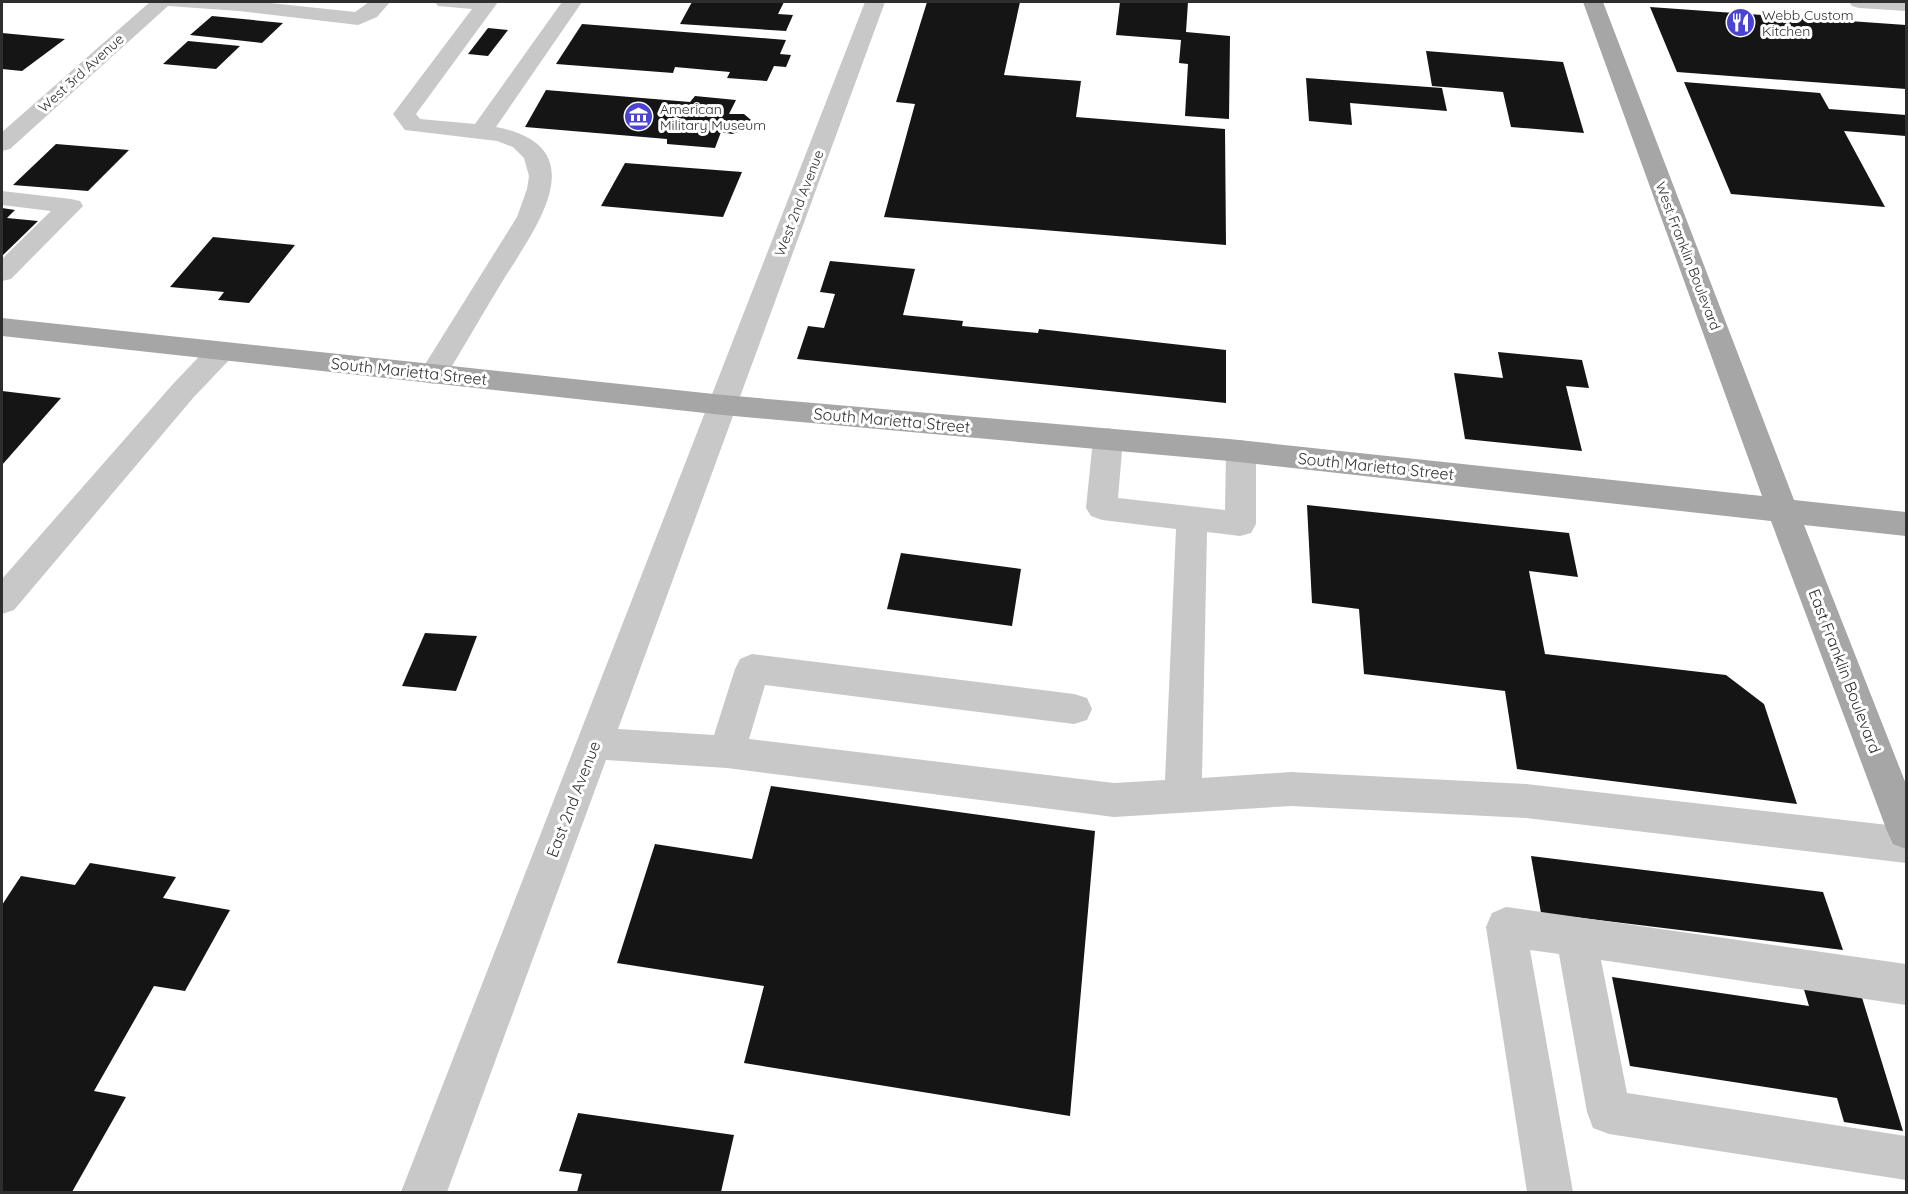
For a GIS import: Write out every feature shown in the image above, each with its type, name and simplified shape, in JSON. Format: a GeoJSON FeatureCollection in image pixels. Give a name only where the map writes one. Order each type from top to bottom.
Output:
{"type":"FeatureCollection","features":[{"type":"Feature","properties":{"kind":"main road","name":"West Franklin Boulevard"},"geometry":{"type":"LineString","coordinates":[[1593,2],[1783,511]]}},
{"type":"Feature","properties":{"kind":"main road","name":"South Marietta Street"},"geometry":{"type":"LineString","coordinates":[[2,327],[723,405],[1241,451],[1906,524]]}},
{"type":"Feature","properties":{"kind":"main road","name":"East Franklin Boulevard"},"geometry":{"type":"LineString","coordinates":[[1783,511],[1906,831]]}},
{"type":"Feature","properties":{"kind":"street","name":"West 3rd Avenue"},"geometry":{"type":"LineString","coordinates":[[2,144],[161,2]]}},
{"type":"Feature","properties":{"kind":"street"},"geometry":{"type":"LineString","coordinates":[[175,2],[239,4],[358,19],[370,13],[380,2]]}},
{"type":"Feature","properties":{"kind":"street"},"geometry":{"type":"LineString","coordinates":[[445,2],[487,3]]}},
{"type":"Feature","properties":{"kind":"street"},"geometry":{"type":"LineString","coordinates":[[480,132],[572,2]]}},
{"type":"Feature","properties":{"kind":"street","name":"West 2nd Avenue"},"geometry":{"type":"LineString","coordinates":[[723,405],[875,2]]}},
{"type":"Feature","properties":{"kind":"street"},"geometry":{"type":"LineString","coordinates":[[1859,2],[1906,5]]}},
{"type":"Feature","properties":{"kind":"street"},"geometry":{"type":"LineString","coordinates":[[433,374],[518,235],[537,199],[541,175],[537,161],[528,146],[504,134],[413,125],[404,114],[487,3]]}},
{"type":"Feature","properties":{"kind":"street"},"geometry":{"type":"LineString","coordinates":[[2,198],[71,206],[2,273]]}},
{"type":"Feature","properties":{"kind":"street"},"geometry":{"type":"LineString","coordinates":[[2,601],[183,391],[221,351]]}},
{"type":"Feature","properties":{"kind":"street","name":"East 2nd Avenue"},"geometry":{"type":"LineString","coordinates":[[424,1192],[723,405]]}},
{"type":"Feature","properties":{"kind":"street"},"geometry":{"type":"LineString","coordinates":[[1108,439],[1102,508],[1240,525],[1241,451]]}},
{"type":"Feature","properties":{"kind":"street"},"geometry":{"type":"LineString","coordinates":[[1183,795],[1192,518]]}},
{"type":"Feature","properties":{"kind":"street"},"geometry":{"type":"LineString","coordinates":[[727,752],[752,669],[1074,709]]}},
{"type":"Feature","properties":{"kind":"street"},"geometry":{"type":"LineString","coordinates":[[595,742],[727,752],[1114,800],[1291,789],[1526,801],[1906,845]]}},
{"type":"Feature","properties":{"kind":"street"},"geometry":{"type":"LineString","coordinates":[[1550,1192],[1506,927],[1906,984]]}},
{"type":"Feature","properties":{"kind":"street"},"geometry":{"type":"LineString","coordinates":[[1576,937],[1609,1112],[1906,1158]]}},
{"type":"Feature","properties":{"kind":"building"},"geometry":{"type":"Polygon","coordinates":[[[692,2],[784,2],[778,14],[793,15],[786,31],[680,24],[692,2]]]}},
{"type":"Feature","properties":{"kind":"building"},"geometry":{"type":"Polygon","coordinates":[[[927,2],[1020,2],[1004,75],[1081,81],[1076,117],[1225,129],[1226,245],[884,217],[915,104],[896,102],[927,2]]]}},
{"type":"Feature","properties":{"kind":"building"},"geometry":{"type":"Polygon","coordinates":[[[1120,2],[1188,2],[1186,32],[1230,36],[1229,119],[1185,116],[1188,64],[1179,63],[1181,40],[1116,35],[1120,2]]]}},
{"type":"Feature","properties":{"kind":"building"},"geometry":{"type":"Polygon","coordinates":[[[1650,7],[1906,25],[1906,89],[1677,72],[1650,7]]]}},
{"type":"Feature","properties":{"kind":"building"},"geometry":{"type":"Polygon","coordinates":[[[212,16],[283,23],[262,43],[190,35],[212,16]]]}},
{"type":"Feature","properties":{"kind":"building"},"geometry":{"type":"Polygon","coordinates":[[[582,24],[786,40],[780,54],[791,55],[786,67],[774,66],[767,81],[727,78],[730,72],[675,67],[673,73],[556,64],[582,24]]]}},
{"type":"Feature","properties":{"kind":"building"},"geometry":{"type":"Polygon","coordinates":[[[488,28],[508,30],[488,56],[468,54],[488,28]]]}},
{"type":"Feature","properties":{"kind":"building"},"geometry":{"type":"Polygon","coordinates":[[[2,33],[65,39],[22,71],[2,69],[2,33]]]}},
{"type":"Feature","properties":{"kind":"building"},"geometry":{"type":"Polygon","coordinates":[[[188,41],[240,46],[216,69],[163,64],[188,41]]]}},
{"type":"Feature","properties":{"kind":"building"},"geometry":{"type":"Polygon","coordinates":[[[1426,51],[1563,62],[1584,133],[1511,127],[1503,92],[1432,86],[1426,51]]]}},
{"type":"Feature","properties":{"kind":"building"},"geometry":{"type":"Polygon","coordinates":[[[1306,78],[1442,88],[1447,111],[1350,103],[1352,125],[1309,121],[1306,78]]]}},
{"type":"Feature","properties":{"kind":"building"},"geometry":{"type":"Polygon","coordinates":[[[1684,82],[1820,93],[1829,109],[1906,115],[1906,136],[1844,131],[1885,207],[1731,194],[1684,82]]]}},
{"type":"Feature","properties":{"kind":"building","name":"American Military Museum"},"geometry":{"type":"Polygon","coordinates":[[[546,90],[690,102],[695,96],[736,100],[729,114],[744,114],[751,120],[747,129],[732,134],[721,132],[715,148],[667,144],[667,139],[525,127],[546,90]]]}},
{"type":"Feature","properties":{"kind":"building"},"geometry":{"type":"Polygon","coordinates":[[[56,144],[129,150],[88,191],[13,185],[56,144]]]}},
{"type":"Feature","properties":{"kind":"building"},"geometry":{"type":"Polygon","coordinates":[[[625,163],[742,172],[723,217],[601,206],[625,163]]]}},
{"type":"Feature","properties":{"kind":"building"},"geometry":{"type":"Polygon","coordinates":[[[2,208],[15,210],[7,218],[38,221],[2,256],[2,208]]]}},
{"type":"Feature","properties":{"kind":"building"},"geometry":{"type":"Polygon","coordinates":[[[213,237],[295,245],[249,303],[218,300],[224,292],[170,287],[213,237]]]}},
{"type":"Feature","properties":{"kind":"building"},"geometry":{"type":"Polygon","coordinates":[[[830,261],[915,269],[903,315],[963,321],[962,326],[1038,333],[1039,329],[1226,350],[1226,403],[797,359],[808,326],[824,328],[835,294],[820,292],[830,261]]]}},
{"type":"Feature","properties":{"kind":"building"},"geometry":{"type":"Polygon","coordinates":[[[1498,352],[1582,360],[1589,388],[1566,386],[1582,451],[1465,439],[1454,373],[1503,378],[1498,352]]]}},
{"type":"Feature","properties":{"kind":"building"},"geometry":{"type":"Polygon","coordinates":[[[2,391],[61,398],[2,465],[2,391]]]}},
{"type":"Feature","properties":{"kind":"building"},"geometry":{"type":"Polygon","coordinates":[[[1307,505],[1569,533],[1578,577],[1529,571],[1545,654],[1726,675],[1764,704],[1797,804],[1517,769],[1505,691],[1364,674],[1359,609],[1312,603],[1307,505]]]}},
{"type":"Feature","properties":{"kind":"building"},"geometry":{"type":"Polygon","coordinates":[[[901,553],[1021,569],[1012,626],[887,609],[901,553]]]}},
{"type":"Feature","properties":{"kind":"building"},"geometry":{"type":"Polygon","coordinates":[[[425,633],[477,636],[456,691],[402,686],[425,633]]]}},
{"type":"Feature","properties":{"kind":"building"},"geometry":{"type":"Polygon","coordinates":[[[771,786],[1095,831],[1070,1116],[744,1063],[764,986],[617,963],[655,844],[752,859],[771,786]]]}},
{"type":"Feature","properties":{"kind":"building"},"geometry":{"type":"Polygon","coordinates":[[[1531,856],[1823,892],[1843,950],[1541,913],[1531,856]]]}},
{"type":"Feature","properties":{"kind":"building"},"geometry":{"type":"Polygon","coordinates":[[[90,863],[176,877],[163,898],[230,910],[185,991],[154,986],[94,1091],[126,1097],[72,1192],[2,1192],[2,905],[21,876],[75,885],[90,863]]]}},
{"type":"Feature","properties":{"kind":"building"},"geometry":{"type":"Polygon","coordinates":[[[1612,977],[1809,1006],[1802,983],[1860,991],[1903,1131],[1844,1122],[1837,1098],[1630,1066],[1612,977]]]}},
{"type":"Feature","properties":{"kind":"building"},"geometry":{"type":"Polygon","coordinates":[[[578,1113],[734,1135],[721,1192],[577,1192],[582,1174],[559,1171],[578,1113]]]}},
{"type":"Feature","properties":{"kind":"place","name":"Webb Custom Kitchen"},"geometry":{"type":"Point","coordinates":[1741,23]}},
{"type":"Feature","properties":{"kind":"place","name":"American Military Museum"},"geometry":{"type":"Point","coordinates":[639,117]}}]}
